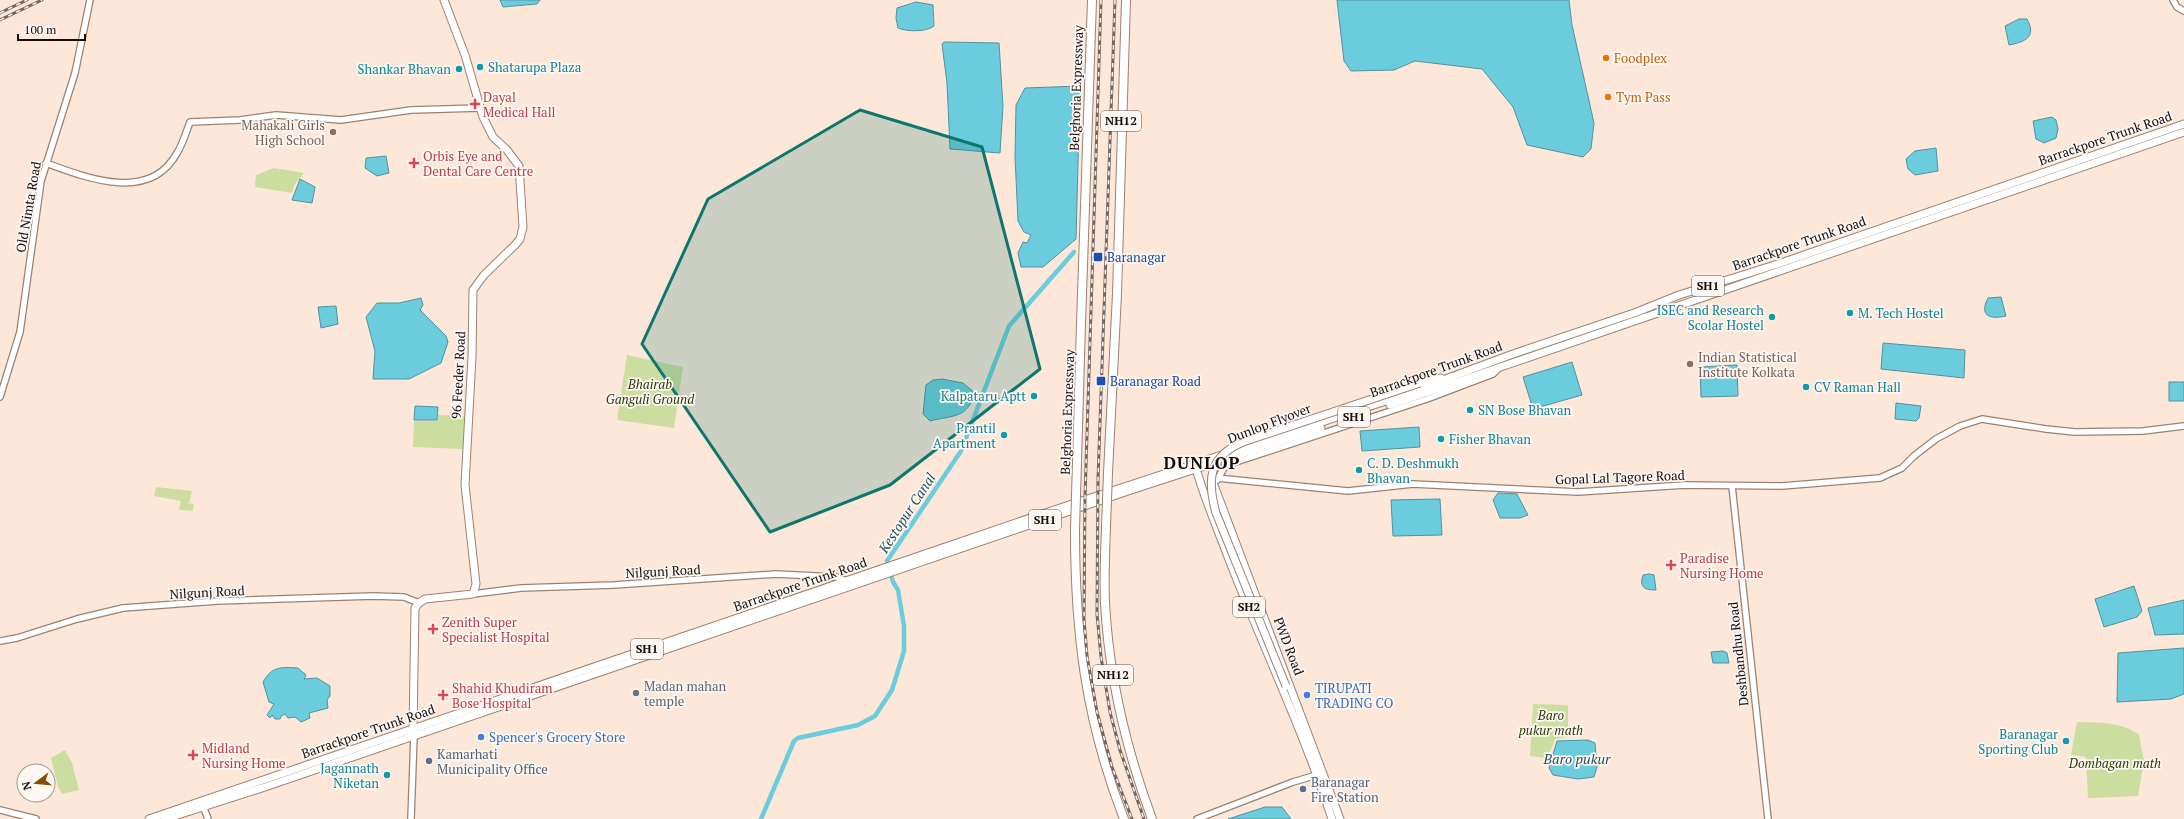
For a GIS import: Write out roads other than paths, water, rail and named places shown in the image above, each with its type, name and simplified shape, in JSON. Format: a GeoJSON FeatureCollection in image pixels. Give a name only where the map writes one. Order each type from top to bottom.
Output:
{"type":"FeatureCollection","features":[{"type":"Feature","properties":{"kind":"highway","name":"Belghoria Expressway"},"geometry":{"type":"LineString","coordinates":[[1092,0],[1082,239],[1083,255],[1075,530],[1077,607],[1085,687],[1096,736],[1124,819]]}},
{"type":"Feature","properties":{"kind":"highway","name":"NH12"},"geometry":{"type":"LineString","coordinates":[[1126,0],[1118,258],[1106,527],[1105,604],[1114,680],[1128,745],[1152,819]]}},
{"type":"Feature","properties":{"kind":"main road","name":"96 Feeder Road"},"geometry":{"type":"LineString","coordinates":[[445,3],[464,55],[480,108],[493,137],[507,150],[519,166],[524,216],[520,239],[476,284],[473,290],[472,357],[465,485],[476,584],[473,594]]}},
{"type":"Feature","properties":{"kind":"main road","name":"Barrackpore Trunk Road"},"geometry":{"type":"LineString","coordinates":[[1207,463],[1355,412],[1513,354],[1637,312],[1679,295],[1781,263],[2184,124]]}},
{"type":"Feature","properties":{"kind":"main road","name":"Barrackpore Trunk Road"},"geometry":{"type":"LineString","coordinates":[[149,819],[202,803],[265,787],[413,732],[1196,466],[1499,368],[2184,132]]}},
{"type":"Feature","properties":{"kind":"main road","name":"Dunlop Flyover"},"geometry":{"type":"LineString","coordinates":[[1294,712],[1291,697],[1216,513],[1210,487],[1215,464],[1230,448],[1243,442],[1420,383],[1438,378],[1451,377]]}},
{"type":"Feature","properties":{"kind":"main road","name":"PWD Road"},"geometry":{"type":"LineString","coordinates":[[1207,463],[1321,774],[1332,819]]}},
{"type":"Feature","properties":{"kind":"main road","name":"PWD Road"},"geometry":{"type":"LineString","coordinates":[[1196,466],[1239,585],[1340,819]]}},
{"type":"Feature","properties":{"kind":"main road"},"geometry":{"type":"LineString","coordinates":[[413,732],[415,616],[419,603],[425,600],[473,594]]}},
{"type":"Feature","properties":{"kind":"main road","name":"Barrackpore Trunk Road"},"geometry":{"type":"LineString","coordinates":[[165,819],[202,803]]}},
{"type":"Feature","properties":{"kind":"street","name":"Old Nimta Road"},"geometry":{"type":"LineString","coordinates":[[0,397],[20,332],[35,220],[46,163],[75,73],[90,0]]}},
{"type":"Feature","properties":{"kind":"street"},"geometry":{"type":"LineString","coordinates":[[2174,0],[2179,9],[2184,11]]}},
{"type":"Feature","properties":{"kind":"street"},"geometry":{"type":"LineString","coordinates":[[46,163],[96,179],[118,183],[133,182],[147,180],[169,163],[177,153],[190,122],[240,120],[276,115],[342,120],[411,110],[480,108]]}},
{"type":"Feature","properties":{"kind":"street"},"geometry":{"type":"LineString","coordinates":[[1215,488],[1217,478],[1224,468],[1236,462],[1427,399],[1493,374],[1499,368]]}},
{"type":"Feature","properties":{"kind":"street","name":"Gopal Lal Tagore Road"},"geometry":{"type":"LineString","coordinates":[[1217,478],[1348,490],[1413,484],[1578,492],[1685,485],[1782,486],[1880,478],[1902,468],[1914,456],[1936,439],[1960,426],[1982,418],[2046,429],[2075,432],[2143,431],[2184,426]]}},
{"type":"Feature","properties":{"kind":"street","name":"Deshbandhu Road"},"geometry":{"type":"LineString","coordinates":[[1732,486],[1768,819]]}},
{"type":"Feature","properties":{"kind":"street","name":"Nilgunj Road"},"geometry":{"type":"LineString","coordinates":[[473,594],[521,588],[614,585],[776,574],[836,577],[850,584]]}},
{"type":"Feature","properties":{"kind":"street","name":"Nilgunj Road"},"geometry":{"type":"LineString","coordinates":[[0,641],[17,638],[77,618],[123,608],[217,601],[374,596],[404,597],[419,603]]}},
{"type":"Feature","properties":{"kind":"street"},"geometry":{"type":"LineString","coordinates":[[411,819],[413,732]]}},
{"type":"Feature","properties":{"kind":"street"},"geometry":{"type":"LineString","coordinates":[[1196,819],[1293,782],[1321,774]]}},
{"type":"Feature","properties":{"kind":"street"},"geometry":{"type":"LineString","coordinates":[[202,803],[208,819]]}},
{"type":"Feature","properties":{"kind":"street"},"geometry":{"type":"LineString","coordinates":[[0,810],[36,819]]}},
{"type":"Feature","properties":{"kind":"water"},"geometry":{"type":"Polygon","coordinates":[[[500,0],[540,0],[537,4],[503,7],[500,0]]]}},
{"type":"Feature","properties":{"kind":"water"},"geometry":{"type":"Polygon","coordinates":[[[1337,0],[1569,0],[1572,25],[1594,123],[1591,149],[1583,157],[1527,145],[1513,107],[1482,69],[1415,61],[1394,70],[1351,71],[1344,61],[1337,0]]]}},
{"type":"Feature","properties":{"kind":"water"},"geometry":{"type":"Polygon","coordinates":[[[916,2],[933,5],[934,26],[917,31],[898,28],[896,18],[897,8],[916,2]]]}},
{"type":"Feature","properties":{"kind":"water"},"geometry":{"type":"Polygon","coordinates":[[[2019,19],[2027,19],[2031,30],[2030,34],[2028,38],[2009,45],[2005,26],[2019,19]]]}},
{"type":"Feature","properties":{"kind":"water"},"geometry":{"type":"Polygon","coordinates":[[[944,42],[999,43],[1003,106],[1000,153],[950,149],[947,83],[942,44],[944,42]]]}},
{"type":"Feature","properties":{"kind":"water"},"geometry":{"type":"Polygon","coordinates":[[[1080,86],[1076,239],[1043,267],[1021,267],[1018,253],[1023,242],[1027,243],[1031,235],[1024,232],[1018,221],[1015,157],[1016,105],[1025,88],[1080,86]]]}},
{"type":"Feature","properties":{"kind":"water"},"geometry":{"type":"Polygon","coordinates":[[[2052,117],[2056,120],[2058,129],[2056,138],[2044,143],[2036,139],[2033,121],[2052,117]]]}},
{"type":"Feature","properties":{"kind":"water"},"geometry":{"type":"Polygon","coordinates":[[[1936,148],[1938,171],[1915,175],[1908,169],[1906,159],[1915,151],[1936,148]]]}},
{"type":"Feature","properties":{"kind":"water"},"geometry":{"type":"Polygon","coordinates":[[[386,156],[389,173],[377,176],[365,168],[366,158],[386,156]]]}},
{"type":"Feature","properties":{"kind":"water"},"geometry":{"type":"Polygon","coordinates":[[[300,179],[315,187],[312,203],[292,200],[300,179]]]}},
{"type":"Feature","properties":{"kind":"water"},"geometry":{"type":"Polygon","coordinates":[[[2001,297],[2006,316],[1990,317],[1985,312],[1985,304],[1988,298],[2001,297]]]}},
{"type":"Feature","properties":{"kind":"water"},"geometry":{"type":"Polygon","coordinates":[[[421,298],[423,305],[420,310],[446,336],[448,342],[441,363],[409,379],[373,379],[375,351],[366,317],[377,303],[399,303],[421,298]]]}},
{"type":"Feature","properties":{"kind":"water"},"geometry":{"type":"Polygon","coordinates":[[[336,306],[338,324],[321,328],[318,307],[336,306]]]}},
{"type":"Feature","properties":{"kind":"water"},"geometry":{"type":"Polygon","coordinates":[[[1883,343],[1965,350],[1964,378],[1881,369],[1883,343]]]}},
{"type":"Feature","properties":{"kind":"water"},"geometry":{"type":"Polygon","coordinates":[[[1572,362],[1582,395],[1533,409],[1523,377],[1572,362]]]}},
{"type":"Feature","properties":{"kind":"water"},"geometry":{"type":"Polygon","coordinates":[[[1737,365],[1738,396],[1701,397],[1700,367],[1737,365]]]}},
{"type":"Feature","properties":{"kind":"water"},"geometry":{"type":"Polygon","coordinates":[[[942,379],[963,383],[975,393],[968,408],[963,412],[930,421],[923,414],[926,385],[933,380],[942,379]]]}},
{"type":"Feature","properties":{"kind":"water"},"geometry":{"type":"Polygon","coordinates":[[[2169,382],[2184,382],[2184,401],[2169,401],[2169,382]]]}},
{"type":"Feature","properties":{"kind":"water"},"geometry":{"type":"Polygon","coordinates":[[[1896,403],[1921,406],[1919,418],[1916,421],[1895,419],[1896,403]]]}},
{"type":"Feature","properties":{"kind":"water"},"geometry":{"type":"Polygon","coordinates":[[[415,406],[438,407],[437,420],[414,420],[415,406]]]}},
{"type":"Feature","properties":{"kind":"water"},"geometry":{"type":"Polygon","coordinates":[[[1419,427],[1420,447],[1362,451],[1360,431],[1419,427]]]}},
{"type":"Feature","properties":{"kind":"water"},"geometry":{"type":"Polygon","coordinates":[[[1498,493],[1517,494],[1528,515],[1520,518],[1500,518],[1493,500],[1498,493]]]}},
{"type":"Feature","properties":{"kind":"water"},"geometry":{"type":"Polygon","coordinates":[[[1440,499],[1442,535],[1393,536],[1391,500],[1440,499]]]}},
{"type":"Feature","properties":{"kind":"water"},"geometry":{"type":"Polygon","coordinates":[[[1643,575],[1654,575],[1656,590],[1646,589],[1642,585],[1643,575]]]}},
{"type":"Feature","properties":{"kind":"water"},"geometry":{"type":"Polygon","coordinates":[[[2134,586],[2142,611],[2137,617],[2104,627],[2095,599],[2134,586]]]}},
{"type":"Feature","properties":{"kind":"water"},"geometry":{"type":"Polygon","coordinates":[[[2184,600],[2184,634],[2155,635],[2148,608],[2184,600]]]}},
{"type":"Feature","properties":{"kind":"water"},"geometry":{"type":"Polygon","coordinates":[[[2184,648],[2184,694],[2171,699],[2117,702],[2118,653],[2184,648]]]}},
{"type":"Feature","properties":{"kind":"water"},"geometry":{"type":"Polygon","coordinates":[[[1723,651],[1727,653],[1729,663],[1713,663],[1711,652],[1723,651]]]}},
{"type":"Feature","properties":{"kind":"water"},"geometry":{"type":"Polygon","coordinates":[[[282,668],[298,668],[306,675],[304,679],[317,678],[330,686],[330,696],[327,700],[328,708],[309,713],[310,718],[301,722],[295,717],[288,718],[285,714],[281,716],[280,719],[275,719],[272,715],[270,718],[267,715],[274,704],[269,702],[263,682],[274,670],[282,668]]]}},
{"type":"Feature","properties":{"kind":"water","name":"Baro pukur"},"geometry":{"type":"Polygon","coordinates":[[[1588,740],[1595,743],[1597,767],[1594,777],[1578,779],[1553,775],[1549,768],[1557,741],[1588,740]]]}},
{"type":"Feature","properties":{"kind":"water"},"geometry":{"type":"Polygon","coordinates":[[[1265,807],[1282,807],[1291,819],[1228,819],[1265,807]]]}},
{"type":"Feature","properties":{"kind":"waterway","name":"Kestopur Canal"},"geometry":{"type":"LineString","coordinates":[[761,819],[794,741],[798,738],[858,725],[875,716],[892,690],[904,651],[904,626],[898,590],[893,582],[887,561],[961,451],[1009,326],[1074,252]]}},
{"type":"Feature","properties":{"kind":"railway"},"geometry":{"type":"LineString","coordinates":[[0,13],[27,0]]}},
{"type":"Feature","properties":{"kind":"railway"},"geometry":{"type":"LineString","coordinates":[[0,20],[42,0]]}},
{"type":"Feature","properties":{"kind":"railway"},"geometry":{"type":"LineString","coordinates":[[1101,0],[1085,497],[1084,619],[1087,656],[1097,712],[1112,767],[1132,819]]}},
{"type":"Feature","properties":{"kind":"railway"},"geometry":{"type":"LineString","coordinates":[[1115,0],[1098,479],[1097,614],[1101,657],[1110,712],[1120,750],[1144,819]]}},
{"type":"Feature","properties":{"kind":"place","name":"Foodplex"},"geometry":{"type":"Point","coordinates":[1606,58]}},
{"type":"Feature","properties":{"kind":"place","name":"Shatarupa Plaza"},"geometry":{"type":"Point","coordinates":[480,67]}},
{"type":"Feature","properties":{"kind":"place","name":"Shankar Bhavan"},"geometry":{"type":"Point","coordinates":[459,69]}},
{"type":"Feature","properties":{"kind":"place","name":"Tym Pass"},"geometry":{"type":"Point","coordinates":[1608,97]}},
{"type":"Feature","properties":{"kind":"place","name":"Dayal Medical Hall"},"geometry":{"type":"Point","coordinates":[475,104]}},
{"type":"Feature","properties":{"kind":"place","name":"Mahakali Girls High School"},"geometry":{"type":"Point","coordinates":[333,132]}},
{"type":"Feature","properties":{"kind":"place","name":"Orbis Eye and Dental Care Centre"},"geometry":{"type":"Point","coordinates":[414,163]}},
{"type":"Feature","properties":{"kind":"place","name":"Baranagar"},"geometry":{"type":"Point","coordinates":[1098,257]}},
{"type":"Feature","properties":{"kind":"place","name":"M. Tech Hostel"},"geometry":{"type":"Point","coordinates":[1850,313]}},
{"type":"Feature","properties":{"kind":"place","name":"ISEC and Research Scolar Hostel"},"geometry":{"type":"Point","coordinates":[1772,317]}},
{"type":"Feature","properties":{"kind":"place","name":"Indian Statistical Institute Kolkata"},"geometry":{"type":"Point","coordinates":[1690,364]}},
{"type":"Feature","properties":{"kind":"place","name":"Baranagar Road"},"geometry":{"type":"Point","coordinates":[1101,381]}},
{"type":"Feature","properties":{"kind":"place","name":"CV Raman Hall"},"geometry":{"type":"Point","coordinates":[1806,387]}},
{"type":"Feature","properties":{"kind":"place","name":"Kalpataru Aptt"},"geometry":{"type":"Point","coordinates":[1034,396]}},
{"type":"Feature","properties":{"kind":"place","name":"SN Bose Bhavan"},"geometry":{"type":"Point","coordinates":[1470,410]}},
{"type":"Feature","properties":{"kind":"place","name":"Prantil Apartment"},"geometry":{"type":"Point","coordinates":[1004,435]}},
{"type":"Feature","properties":{"kind":"place","name":"Fisher Bhavan"},"geometry":{"type":"Point","coordinates":[1441,439]}},
{"type":"Feature","properties":{"kind":"place","name":"C. D. Deshmukh Bhavan"},"geometry":{"type":"Point","coordinates":[1359,470]}},
{"type":"Feature","properties":{"kind":"place","name":"Paradise Nursing Home"},"geometry":{"type":"Point","coordinates":[1671,565]}},
{"type":"Feature","properties":{"kind":"place","name":"Zenith Super Specialist Hospital"},"geometry":{"type":"Point","coordinates":[433,629]}},
{"type":"Feature","properties":{"kind":"place","name":"Madan mahan temple"},"geometry":{"type":"Point","coordinates":[636,693]}},
{"type":"Feature","properties":{"kind":"place","name":"Shahid Khudiram Bose Hospital"},"geometry":{"type":"Point","coordinates":[443,695]}},
{"type":"Feature","properties":{"kind":"place","name":"TIRUPATI TRADING CO"},"geometry":{"type":"Point","coordinates":[1307,695]}},
{"type":"Feature","properties":{"kind":"place","name":"Spencer's Grocery Store"},"geometry":{"type":"Point","coordinates":[481,737]}},
{"type":"Feature","properties":{"kind":"place","name":"Baranagar Sporting Club"},"geometry":{"type":"Point","coordinates":[2066,741]}},
{"type":"Feature","properties":{"kind":"place","name":"Midland Nursing Home"},"geometry":{"type":"Point","coordinates":[193,755]}},
{"type":"Feature","properties":{"kind":"place","name":"Kamarhati Municipality Office"},"geometry":{"type":"Point","coordinates":[429,761]}},
{"type":"Feature","properties":{"kind":"place","name":"Jagannath Niketan"},"geometry":{"type":"Point","coordinates":[387,775]}},
{"type":"Feature","properties":{"kind":"place","name":"Baranagar Fire Station"},"geometry":{"type":"Point","coordinates":[1303,789]}},
{"type":"Feature","properties":{"kind":"district","name":"DUNLOP"},"geometry":{"type":"Point","coordinates":[1202,463]}},
{"type":"Feature","properties":{"kind":"park label","name":"Bhairab Ganguli Ground"},"geometry":{"type":"Point","coordinates":[650,392]}},
{"type":"Feature","properties":{"kind":"park label","name":"Baro pukur math"},"geometry":{"type":"Point","coordinates":[1551,722]}},
{"type":"Feature","properties":{"kind":"park label","name":"Dombagan math"},"geometry":{"type":"Point","coordinates":[2115,763]}}]}
